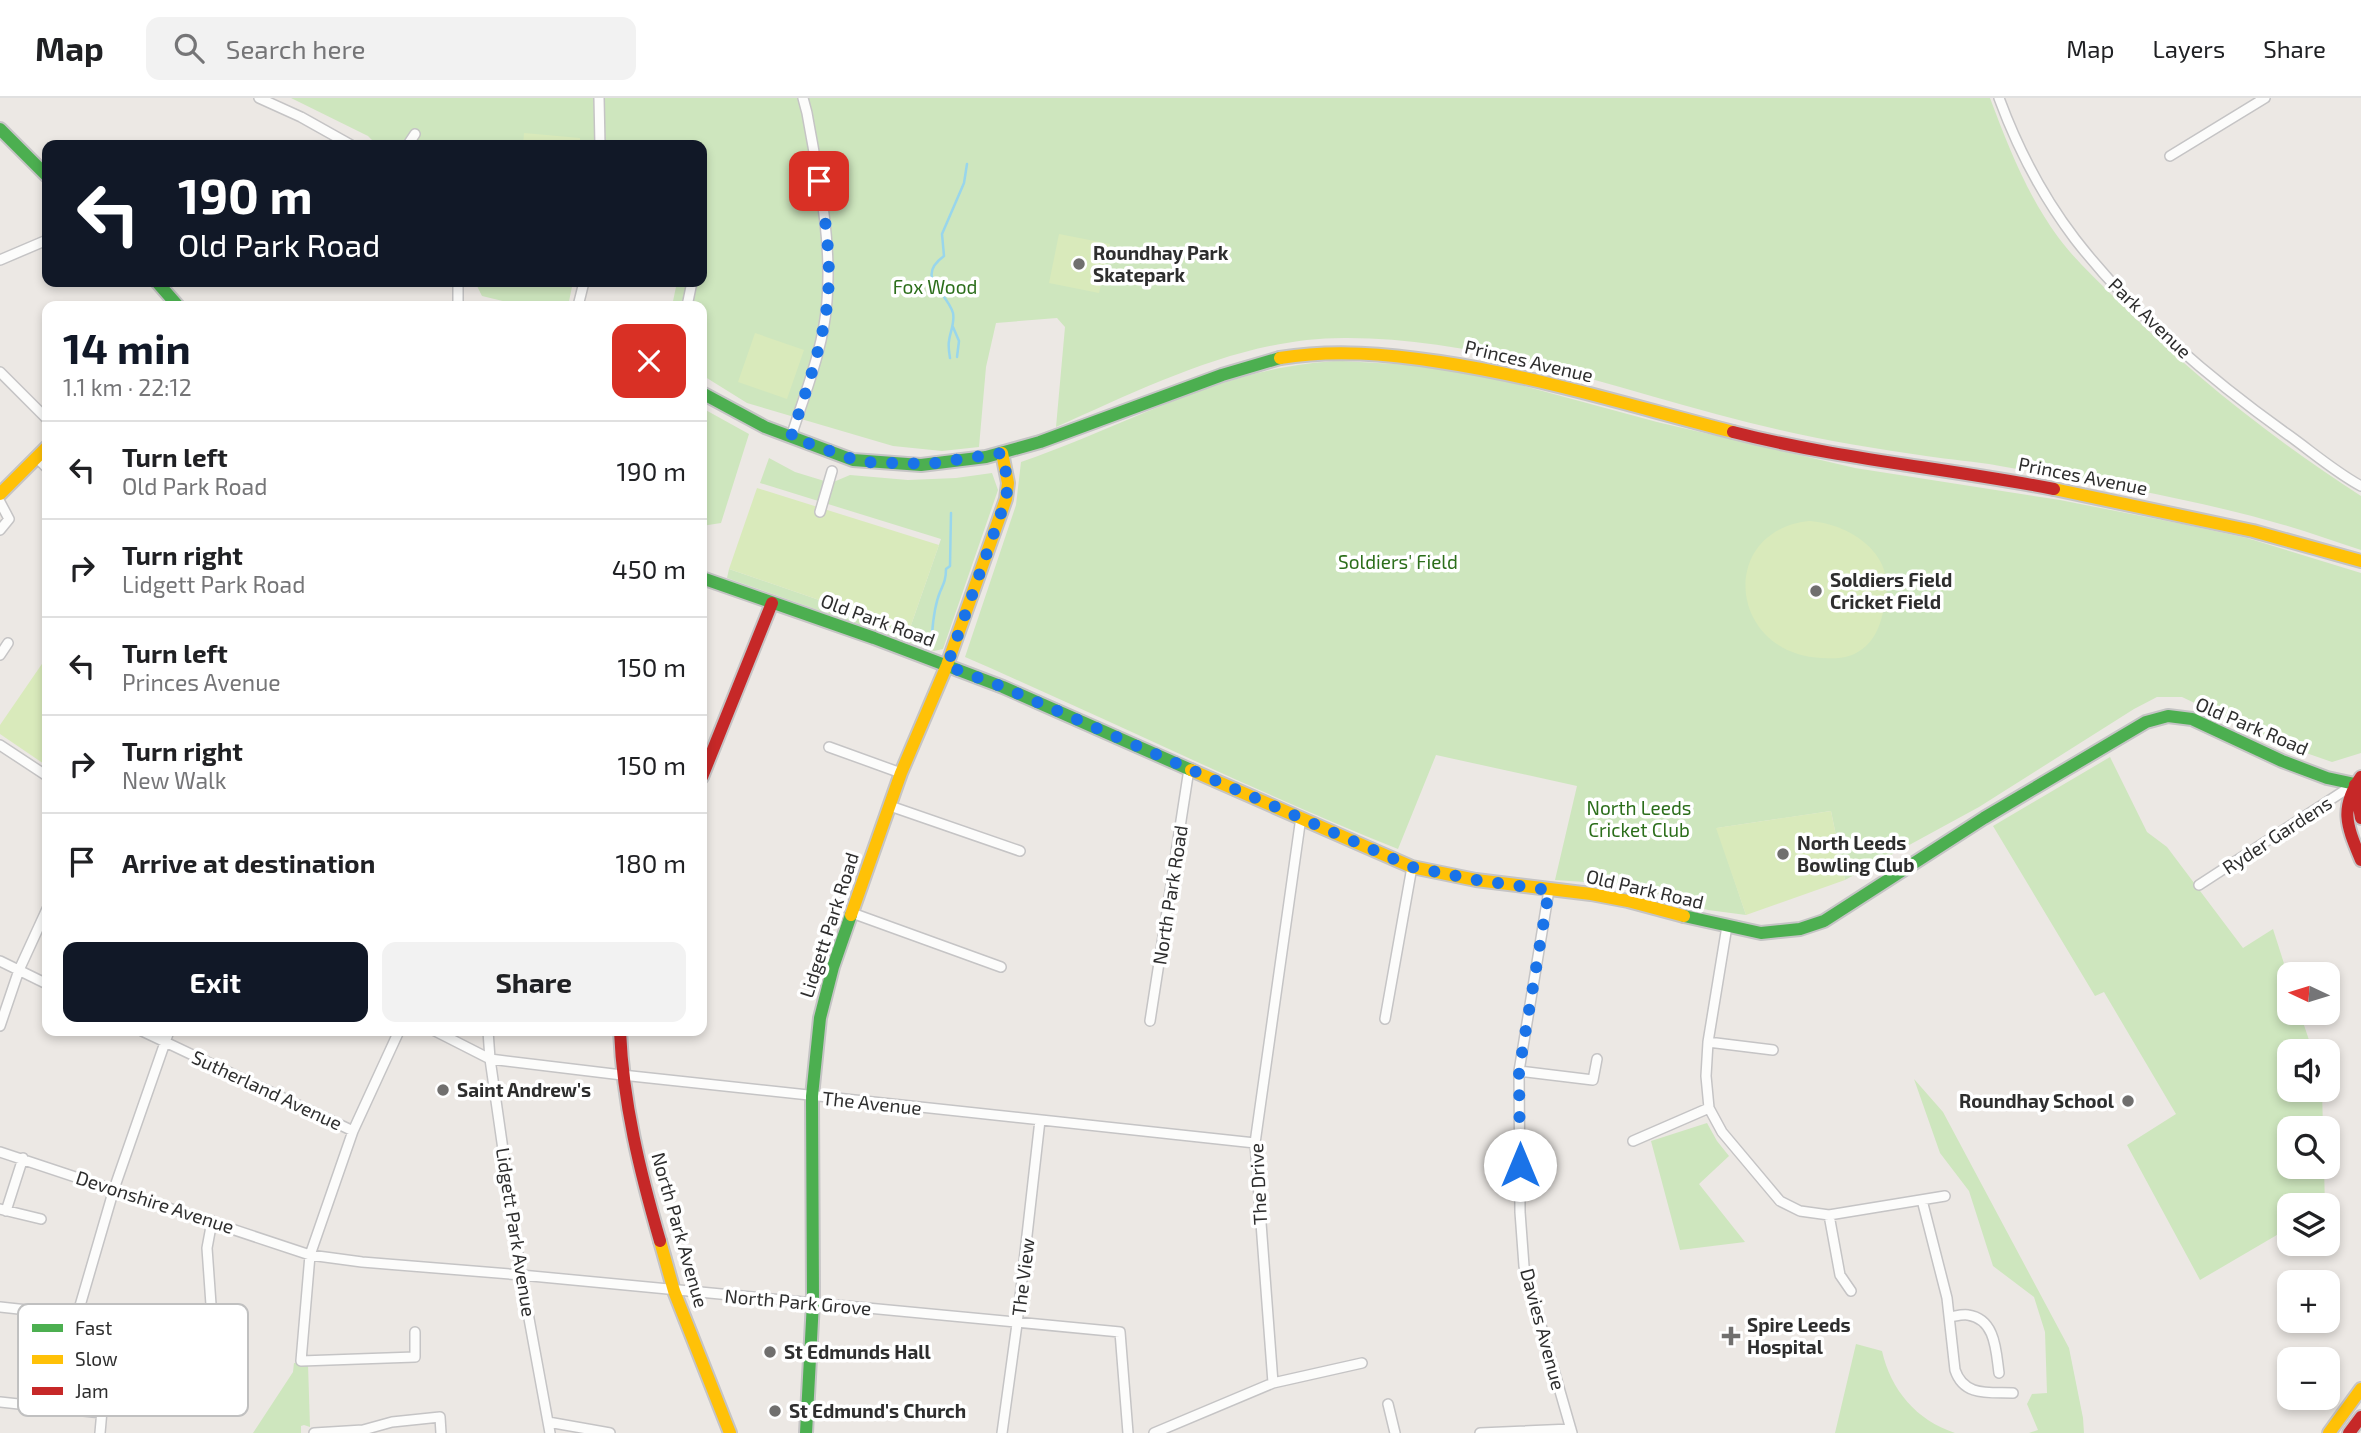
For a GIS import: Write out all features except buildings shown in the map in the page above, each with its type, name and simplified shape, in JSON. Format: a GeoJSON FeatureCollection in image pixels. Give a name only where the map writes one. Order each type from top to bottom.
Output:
{"type":"FeatureCollection","features":[{"type":"Feature","properties":{"kind":"street"},"geometry":{"type":"LineString","coordinates":[[259,98],[342,140]]}},
{"type":"Feature","properties":{"kind":"street"},"geometry":{"type":"LineString","coordinates":[[599,98],[600,140]]}},
{"type":"Feature","properties":{"kind":"street"},"geometry":{"type":"LineString","coordinates":[[791,437],[818,346],[827,302],[828,239],[803,98]]}},
{"type":"Feature","properties":{"kind":"street","name":"Park Avenue"},"geometry":{"type":"LineString","coordinates":[[1999,98],[2042,188],[2074,238],[2118,290],[2180,348],[2262,416],[2361,486]]}},
{"type":"Feature","properties":{"kind":"street"},"geometry":{"type":"LineString","coordinates":[[2170,156],[2265,98]]}},
{"type":"Feature","properties":{"kind":"street"},"geometry":{"type":"LineString","coordinates":[[0,129],[42,171]]}},
{"type":"Feature","properties":{"kind":"street"},"geometry":{"type":"LineString","coordinates":[[411,140],[415,134]]}},
{"type":"Feature","properties":{"kind":"street"},"geometry":{"type":"LineString","coordinates":[[0,260],[42,242]]}},
{"type":"Feature","properties":{"kind":"street"},"geometry":{"type":"LineString","coordinates":[[162,287],[175,301]]}},
{"type":"Feature","properties":{"kind":"street","name":"Princes Avenue"},"geometry":{"type":"LineString","coordinates":[[707,396],[765,427],[861,462],[929,464],[1002,453],[1068,433],[1234,371],[1299,356],[1363,352],[1451,363],[1518,376],[1748,437],[1849,458],[1942,469],[2043,486],[2243,528],[2361,561]]}},
{"type":"Feature","properties":{"kind":"street"},"geometry":{"type":"LineString","coordinates":[[0,372],[42,414]]}},
{"type":"Feature","properties":{"kind":"street"},"geometry":{"type":"LineString","coordinates":[[0,494],[42,452]]}},
{"type":"Feature","properties":{"kind":"street","name":"Lidgett Park Road"},"geometry":{"type":"LineString","coordinates":[[806,1433],[814,1302],[812,1096],[822,1006],[901,773],[947,666],[1006,499],[1008,483],[1002,453]]}},
{"type":"Feature","properties":{"kind":"street"},"geometry":{"type":"LineString","coordinates":[[37,458],[42,463]]}},
{"type":"Feature","properties":{"kind":"street"},"geometry":{"type":"LineString","coordinates":[[820,512],[832,471]]}},
{"type":"Feature","properties":{"kind":"street"},"geometry":{"type":"LineString","coordinates":[[0,502],[9,519],[0,530]]}},
{"type":"Feature","properties":{"kind":"street","name":"Old Park Road"},"geometry":{"type":"LineString","coordinates":[[707,580],[1003,687],[1412,867],[1476,880],[1628,901],[1761,933],[1800,929],[1824,921],[1984,818],[2146,722],[2168,716],[2192,719],[2282,761],[2327,778],[2358,780]]}},
{"type":"Feature","properties":{"kind":"street"},"geometry":{"type":"LineString","coordinates":[[707,765],[772,603]]}},
{"type":"Feature","properties":{"kind":"street"},"geometry":{"type":"LineString","coordinates":[[0,655],[8,643]]}},
{"type":"Feature","properties":{"kind":"street"},"geometry":{"type":"LineString","coordinates":[[0,744],[42,773]]}},
{"type":"Feature","properties":{"kind":"street"},"geometry":{"type":"LineString","coordinates":[[829,747],[901,773]]}},
{"type":"Feature","properties":{"kind":"street","name":"North Park Road"},"geometry":{"type":"LineString","coordinates":[[1150,1021],[1189,769]]}},
{"type":"Feature","properties":{"kind":"street"},"geometry":{"type":"LineString","coordinates":[[2358,780],[2361,818]]}},
{"type":"Feature","properties":{"kind":"street"},"geometry":{"type":"LineString","coordinates":[[2358,780],[2346,802],[2344,814],[2361,860]]}},
{"type":"Feature","properties":{"kind":"street","name":"Ryder Gardens"},"geometry":{"type":"LineString","coordinates":[[2199,886],[2358,780]]}},
{"type":"Feature","properties":{"kind":"street"},"geometry":{"type":"LineString","coordinates":[[890,806],[1020,851]]}},
{"type":"Feature","properties":{"kind":"street","name":"The Drive"},"geometry":{"type":"LineString","coordinates":[[1273,1383],[1255,1143],[1301,817]]}},
{"type":"Feature","properties":{"kind":"street"},"geometry":{"type":"LineString","coordinates":[[1385,1019],[1412,867]]}},
{"type":"Feature","properties":{"kind":"street","name":"Davies Avenue"},"geometry":{"type":"LineString","coordinates":[[1549,890],[1519,1071],[1520,1212],[1524,1266],[1572,1431]]}},
{"type":"Feature","properties":{"kind":"street"},"geometry":{"type":"LineString","coordinates":[[852,913],[1001,967]]}},
{"type":"Feature","properties":{"kind":"street"},"geometry":{"type":"LineString","coordinates":[[0,1026],[19,970],[42,920]]}},
{"type":"Feature","properties":{"kind":"street"},"geometry":{"type":"LineString","coordinates":[[1727,926],[1708,1042],[1706,1076],[1709,1108],[1722,1132],[1780,1201],[1800,1211],[1829,1215],[1945,1196]]}},
{"type":"Feature","properties":{"kind":"street"},"geometry":{"type":"LineString","coordinates":[[0,961],[42,982]]}},
{"type":"Feature","properties":{"kind":"street","name":"Sutherland Avenue"},"geometry":{"type":"LineString","coordinates":[[152,1036],[353,1131]]}},
{"type":"Feature","properties":{"kind":"street"},"geometry":{"type":"LineString","coordinates":[[80,1304],[114,1189],[167,1036]]}},
{"type":"Feature","properties":{"kind":"street"},"geometry":{"type":"LineString","coordinates":[[398,1036],[353,1131],[310,1255],[301,1361],[415,1357],[415,1332]]}},
{"type":"Feature","properties":{"kind":"street","name":"The Avenue"},"geometry":{"type":"LineString","coordinates":[[445,1036],[490,1059],[622,1076],[1255,1143]]}},
{"type":"Feature","properties":{"kind":"street","name":"Lidgett Park Avenue"},"geometry":{"type":"LineString","coordinates":[[488,1036],[521,1275],[551,1433]]}},
{"type":"Feature","properties":{"kind":"street","name":"North Park Avenue"},"geometry":{"type":"LineString","coordinates":[[620,1036],[622,1076],[643,1183],[674,1291],[730,1433]]}},
{"type":"Feature","properties":{"kind":"street"},"geometry":{"type":"LineString","coordinates":[[1708,1042],[1773,1050]]}},
{"type":"Feature","properties":{"kind":"street"},"geometry":{"type":"LineString","coordinates":[[1519,1071],[1593,1080],[1597,1059]]}},
{"type":"Feature","properties":{"kind":"street"},"geometry":{"type":"LineString","coordinates":[[1633,1141],[1709,1108]]}},
{"type":"Feature","properties":{"kind":"street","name":"The View"},"geometry":{"type":"LineString","coordinates":[[1002,1433],[1040,1121]]}},
{"type":"Feature","properties":{"kind":"street","name":"Devonshire Avenue"},"geometry":{"type":"LineString","coordinates":[[0,1152],[310,1255]]}},
{"type":"Feature","properties":{"kind":"street"},"geometry":{"type":"LineString","coordinates":[[23,1158],[3,1210],[41,1219]]}},
{"type":"Feature","properties":{"kind":"street"},"geometry":{"type":"LineString","coordinates":[[1922,1200],[1951,1317],[1955,1370],[1963,1385],[1978,1392],[2013,1392]]}},
{"type":"Feature","properties":{"kind":"street"},"geometry":{"type":"LineString","coordinates":[[1829,1215],[1840,1275],[1852,1291]]}},
{"type":"Feature","properties":{"kind":"street"},"geometry":{"type":"LineString","coordinates":[[211,1304],[207,1248],[212,1221]]}},
{"type":"Feature","properties":{"kind":"street","name":"North Park Grove"},"geometry":{"type":"LineString","coordinates":[[310,1255],[1120,1332],[1128,1433]]}},
{"type":"Feature","properties":{"kind":"street"},"geometry":{"type":"LineString","coordinates":[[0,1307],[18,1309]]}},
{"type":"Feature","properties":{"kind":"street"},"geometry":{"type":"LineString","coordinates":[[1951,1317],[1968,1315],[1979,1319],[1987,1327],[1993,1336],[1999,1373]]}},
{"type":"Feature","properties":{"kind":"street"},"geometry":{"type":"LineString","coordinates":[[1154,1433],[1273,1383],[1362,1363]]}},
{"type":"Feature","properties":{"kind":"street"},"geometry":{"type":"LineString","coordinates":[[2329,1433],[2361,1389]]}},
{"type":"Feature","properties":{"kind":"street"},"geometry":{"type":"LineString","coordinates":[[0,1402],[18,1404]]}},
{"type":"Feature","properties":{"kind":"street"},"geometry":{"type":"LineString","coordinates":[[1388,1404],[1395,1433]]}},
{"type":"Feature","properties":{"kind":"street"},"geometry":{"type":"LineString","coordinates":[[314,1433],[363,1430],[392,1422],[440,1417],[441,1433]]}},
{"type":"Feature","properties":{"kind":"street"},"geometry":{"type":"LineString","coordinates":[[2348,1433],[2361,1417]]}},
{"type":"Feature","properties":{"kind":"street"},"geometry":{"type":"LineString","coordinates":[[548,1422],[610,1433]]}},
{"type":"Feature","properties":{"kind":"street"},"geometry":{"type":"LineString","coordinates":[[1480,1433],[1572,1431]]}},
{"type":"Feature","properties":{"kind":"green space","name":"Fox Wood"},"geometry":{"type":"Polygon","coordinates":[[[291,98],[1990,98],[2028,187],[2064,245],[2144,327],[2203,379],[2296,452],[2361,496],[2361,550],[2249,515],[2178,499],[1991,464],[1889,451],[1816,438],[1726,417],[1509,358],[1399,340],[1344,338],[1269,346],[1160,381],[1056,427],[1065,327],[1057,318],[996,323],[986,367],[979,447],[942,451],[893,446],[747,403],[707,378],[707,301],[673,301],[676,287],[707,287],[707,140],[372,140],[291,98]]]}},
{"type":"Feature","properties":{"kind":"green space"},"geometry":{"type":"Polygon","coordinates":[[[524,133],[580,138],[580,140],[523,140],[524,133]]]}},
{"type":"Feature","properties":{"kind":"green space","name":"Roundhay Park Skatepark"},"geometry":{"type":"Polygon","coordinates":[[[1059,234],[1110,244],[1099,293],[1049,283],[1059,234]]]}},
{"type":"Feature","properties":{"kind":"green space"},"geometry":{"type":"Polygon","coordinates":[[[478,287],[572,287],[569,301],[503,301],[482,296],[478,287]]]}},
{"type":"Feature","properties":{"kind":"green space"},"geometry":{"type":"Polygon","coordinates":[[[755,333],[804,350],[787,399],[738,382],[755,333]]]}},
{"type":"Feature","properties":{"kind":"green space","name":"Soldiers' Field"},"geometry":{"type":"Polygon","coordinates":[[[1342,361],[1454,370],[1657,422],[1855,468],[2060,500],[2247,538],[2361,573],[2361,753],[2332,762],[2283,745],[2182,697],[2157,697],[1979,807],[1845,880],[1831,811],[1717,828],[1746,915],[1708,910],[1630,885],[1555,880],[1577,786],[1436,755],[1398,849],[1289,803],[965,657],[1016,505],[1021,462],[1218,385],[1258,373],[1342,361]]]}},
{"type":"Feature","properties":{"kind":"green space"},"geometry":{"type":"Polygon","coordinates":[[[707,411],[749,434],[721,523],[707,525],[707,411]]]}},
{"type":"Feature","properties":{"kind":"green space"},"geometry":{"type":"Polygon","coordinates":[[[769,458],[795,472],[831,483],[850,475],[908,480],[992,473],[998,490],[943,649],[934,651],[727,578],[729,569],[909,631],[941,539],[760,483],[769,458]]]}},
{"type":"Feature","properties":{"kind":"green space"},"geometry":{"type":"Polygon","coordinates":[[[757,488],[939,545],[909,631],[729,569],[757,488]]]}},
{"type":"Feature","properties":{"kind":"green space","name":"Soldiers Field Cricket Field"},"geometry":{"type":"Polygon","coordinates":[[[1809,521],[1836,527],[1861,540],[1880,560],[1885,573],[1887,592],[1878,628],[1866,646],[1846,657],[1822,658],[1791,651],[1767,636],[1752,616],[1746,592],[1748,568],[1759,546],[1779,530],[1809,521]]]}},
{"type":"Feature","properties":{"kind":"green space"},"geometry":{"type":"Polygon","coordinates":[[[42,664],[42,763],[0,734],[0,725],[42,664]]]}},
{"type":"Feature","properties":{"kind":"green space"},"geometry":{"type":"Polygon","coordinates":[[[2110,757],[2147,832],[2167,847],[2243,948],[2273,929],[2284,962],[2277,962],[2277,1026],[2304,1026],[2309,1039],[2277,1039],[2277,1102],[2322,1102],[2323,1116],[2277,1116],[2277,1179],[2324,1179],[2325,1193],[2277,1193],[2277,1235],[2200,1280],[2127,1145],[2176,1114],[2104,992],[2095,996],[1993,826],[2110,757]]]}},
{"type":"Feature","properties":{"kind":"green space","name":"North Leeds Bowling Club"},"geometry":{"type":"Polygon","coordinates":[[[1831,811],[1845,880],[1746,915],[1716,828],[1831,811]]]}},
{"type":"Feature","properties":{"kind":"green space"},"geometry":{"type":"Polygon","coordinates":[[[1914,1079],[1943,1112],[2069,1348],[2084,1433],[2029,1433],[2038,1430],[2027,1404],[2032,1394],[2047,1393],[2045,1332],[2034,1297],[1993,1266],[1969,1191],[1940,1153],[1914,1079]]]}},
{"type":"Feature","properties":{"kind":"green space"},"geometry":{"type":"Polygon","coordinates":[[[1707,1123],[1729,1156],[1699,1184],[1745,1242],[1680,1250],[1651,1141],[1707,1123]]]}},
{"type":"Feature","properties":{"kind":"green space"},"geometry":{"type":"Polygon","coordinates":[[[1856,1344],[1882,1351],[1892,1378],[1907,1402],[1928,1420],[1955,1433],[1835,1433],[1856,1344]]]}},
{"type":"Feature","properties":{"kind":"green space"},"geometry":{"type":"Polygon","coordinates":[[[294,1363],[308,1364],[310,1427],[301,1426],[301,1433],[253,1433],[293,1372],[294,1363]]]}},
{"type":"Feature","properties":{"kind":"waterway"},"geometry":{"type":"LineString","coordinates":[[950,358],[953,313],[935,285],[932,271],[944,256],[942,234],[964,183],[967,164]]}},
{"type":"Feature","properties":{"kind":"waterway"},"geometry":{"type":"LineString","coordinates":[[953,327],[959,341],[957,357]]}},
{"type":"Feature","properties":{"kind":"waterway"},"geometry":{"type":"LineString","coordinates":[[932,634],[937,602],[945,581],[946,569],[950,566],[951,513]]}},
{"type":"Feature","properties":{"kind":"traffic: fast"},"geometry":{"type":"LineString","coordinates":[[0,129],[42,171]]}},
{"type":"Feature","properties":{"kind":"traffic: fast"},"geometry":{"type":"LineString","coordinates":[[161,287],[174,301]]}},
{"type":"Feature","properties":{"kind":"traffic: fast"},"geometry":{"type":"LineString","coordinates":[[707,396],[765,427],[853,460],[921,465],[986,457],[1040,442],[1222,375],[1280,358]]}},
{"type":"Feature","properties":{"kind":"traffic: fast"},"geometry":{"type":"LineString","coordinates":[[707,580],[874,638],[1003,687],[1191,770]]}},
{"type":"Feature","properties":{"kind":"traffic: fast"},"geometry":{"type":"LineString","coordinates":[[1684,916],[1761,933],[1800,929],[1824,921],[1984,818],[2146,722],[2168,716],[2192,719],[2282,761],[2327,778],[2355,784]]}},
{"type":"Feature","properties":{"kind":"traffic: fast"},"geometry":{"type":"LineString","coordinates":[[806,1433],[813,1302],[812,1096],[820,1018],[833,967],[851,915]]}},
{"type":"Feature","properties":{"kind":"traffic: slow"},"geometry":{"type":"LineString","coordinates":[[1280,358],[1360,354],[1477,368],[1551,384],[1733,432]]}},
{"type":"Feature","properties":{"kind":"traffic: slow"},"geometry":{"type":"LineString","coordinates":[[0,494],[42,452]]}},
{"type":"Feature","properties":{"kind":"traffic: slow"},"geometry":{"type":"LineString","coordinates":[[851,915],[901,773],[947,665],[1006,499],[1008,483],[1002,453]]}},
{"type":"Feature","properties":{"kind":"traffic: slow"},"geometry":{"type":"LineString","coordinates":[[2054,489],[2253,531],[2361,561]]}},
{"type":"Feature","properties":{"kind":"traffic: slow"},"geometry":{"type":"LineString","coordinates":[[1191,770],[1412,867],[1476,880],[1591,894],[1684,916]]}},
{"type":"Feature","properties":{"kind":"traffic: slow"},"geometry":{"type":"LineString","coordinates":[[660,1241],[674,1291],[730,1433]]}},
{"type":"Feature","properties":{"kind":"traffic: slow"},"geometry":{"type":"LineString","coordinates":[[2329,1433],[2361,1389]]}},
{"type":"Feature","properties":{"kind":"traffic: jam"},"geometry":{"type":"LineString","coordinates":[[1733,432],[1812,449],[2054,489]]}},
{"type":"Feature","properties":{"kind":"traffic: jam"},"geometry":{"type":"LineString","coordinates":[[707,765],[772,603]]}},
{"type":"Feature","properties":{"kind":"traffic: jam"},"geometry":{"type":"LineString","coordinates":[[2361,777],[2354,788],[2348,808],[2349,827],[2361,860]]}},
{"type":"Feature","properties":{"kind":"traffic: jam"},"geometry":{"type":"LineString","coordinates":[[2355,785],[2361,818]]}},
{"type":"Feature","properties":{"kind":"traffic: jam"},"geometry":{"type":"LineString","coordinates":[[620,1036],[634,1137],[660,1241]]}},
{"type":"Feature","properties":{"kind":"traffic: jam"},"geometry":{"type":"LineString","coordinates":[[2349,1433],[2361,1417]]}},
{"type":"Feature","properties":{"kind":"place","name":"Roundhay Park Skatepark"},"geometry":{"type":"Point","coordinates":[1079,264]}},
{"type":"Feature","properties":{"kind":"place","name":"Soldiers Field Cricket Field"},"geometry":{"type":"Point","coordinates":[1816,591]}},
{"type":"Feature","properties":{"kind":"place","name":"North Leeds Bowling Club"},"geometry":{"type":"Point","coordinates":[1783,854]}},
{"type":"Feature","properties":{"kind":"place","name":"Saint Andrew's"},"geometry":{"type":"Point","coordinates":[443,1090]}},
{"type":"Feature","properties":{"kind":"place","name":"Roundhay School"},"geometry":{"type":"Point","coordinates":[2128,1101]}},
{"type":"Feature","properties":{"kind":"place","name":"Spire Leeds Hospital"},"geometry":{"type":"Point","coordinates":[1731,1336]}},
{"type":"Feature","properties":{"kind":"place","name":"St Edmunds Hall"},"geometry":{"type":"Point","coordinates":[770,1352]}},
{"type":"Feature","properties":{"kind":"place","name":"St Edmund's Church"},"geometry":{"type":"Point","coordinates":[775,1411]}},
{"type":"Feature","properties":{"kind":"route"},"geometry":{"type":"LineString","coordinates":[[819,181],[828,239],[827,302],[804,400],[791,437],[861,462],[929,464],[1002,453],[1008,483],[1006,499],[947,666],[1003,687],[1412,867],[1476,880],[1549,890],[1519,1071],[1520,1165]]}},
{"type":"Feature","properties":{"kind":"park label","name":"North Leeds Cricket Club"},"geometry":{"type":"Point","coordinates":[1639,819]}}]}
